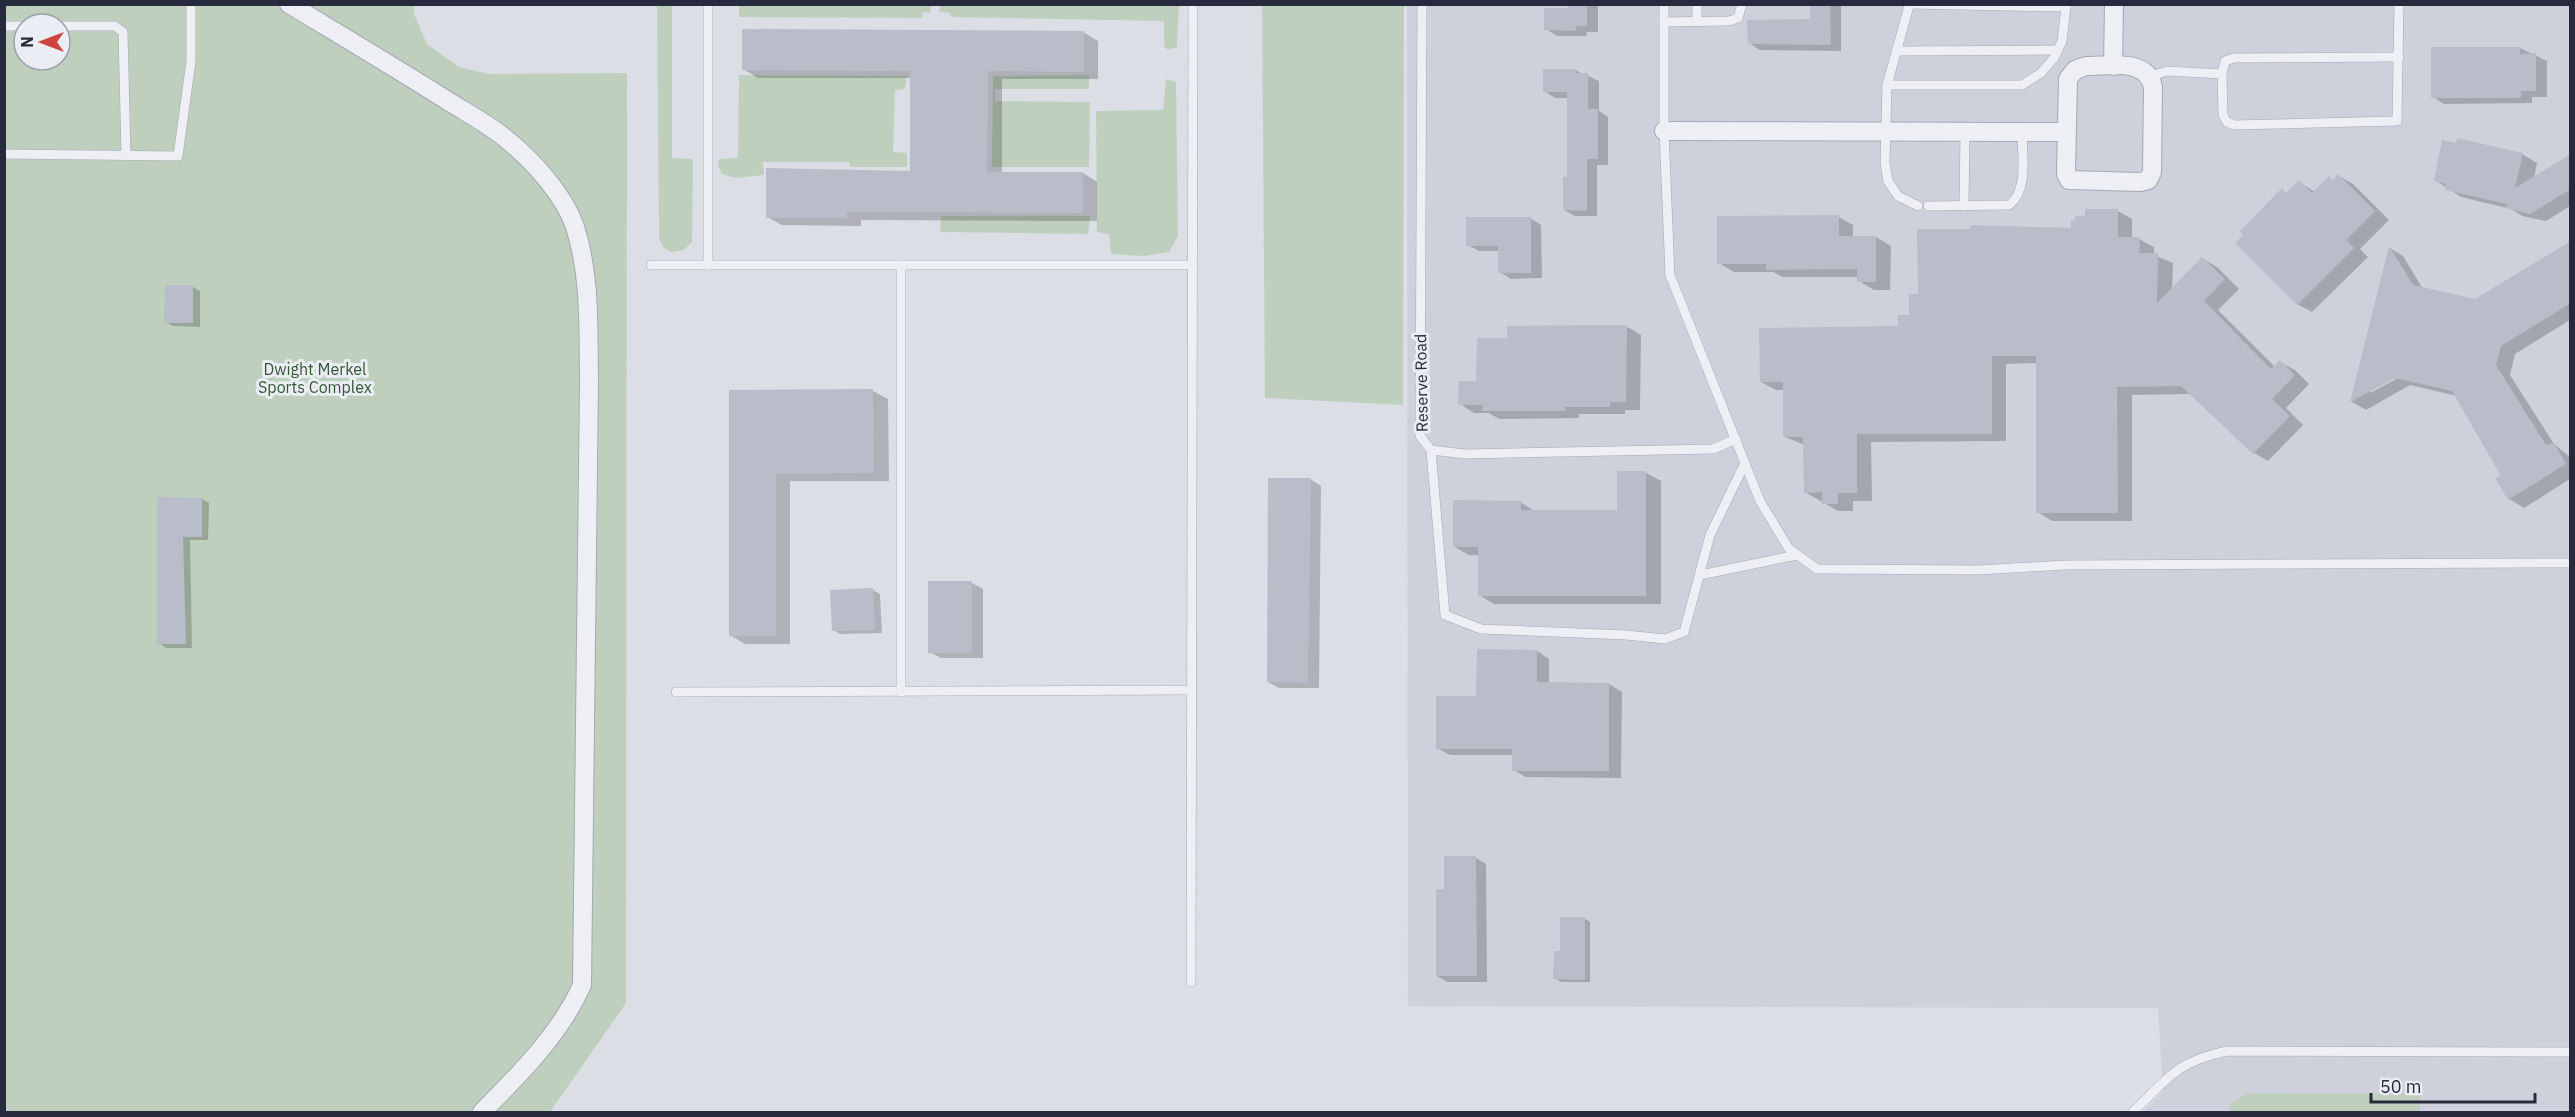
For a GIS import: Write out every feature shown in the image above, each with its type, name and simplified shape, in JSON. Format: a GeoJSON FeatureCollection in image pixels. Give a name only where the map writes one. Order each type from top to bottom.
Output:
{"type":"FeatureCollection","features":[{"type":"Feature","properties":{"kind":"street"},"geometry":{"type":"LineString","coordinates":[[289,4],[393,66],[505,138],[535,166],[559,197],[574,224],[583,255],[588,312],[589,392],[582,985],[573,1006],[559,1024],[482,1113]]}},
{"type":"Feature","properties":{"kind":"street"},"geometry":{"type":"LineString","coordinates":[[2113,66],[2114,4]]}},
{"type":"Feature","properties":{"kind":"street"},"geometry":{"type":"LineString","coordinates":[[2086,66],[2139,67],[2151,76],[2153,87],[2152,172],[2148,180],[2140,182],[2069,180],[2066,174],[2068,79],[2075,70],[2086,66]]}},
{"type":"Feature","properties":{"kind":"street"},"geometry":{"type":"LineString","coordinates":[[1664,131],[2066,132]]}},
{"type":"Feature","properties":{"kind":"lane"},"geometry":{"type":"LineString","coordinates":[[4,154],[178,156],[191,61],[191,4]]}},
{"type":"Feature","properties":{"kind":"lane"},"geometry":{"type":"LineString","coordinates":[[708,4],[708,265]]}},
{"type":"Feature","properties":{"kind":"lane"},"geometry":{"type":"LineString","coordinates":[[1191,982],[1192,4]]}},
{"type":"Feature","properties":{"kind":"lane","name":"Reserve Road"},"geometry":{"type":"LineString","coordinates":[[1422,4],[1420,436],[1431,450],[1465,454],[1660,452],[1713,449],[1736,439]]}},
{"type":"Feature","properties":{"kind":"lane"},"geometry":{"type":"LineString","coordinates":[[1664,4],[1664,131],[1670,275],[1760,501],[1779,534],[1797,555],[1817,568],[1978,570],[2065,565],[2571,563]]}},
{"type":"Feature","properties":{"kind":"lane"},"geometry":{"type":"LineString","coordinates":[[1697,4],[1697,21]]}},
{"type":"Feature","properties":{"kind":"lane"},"geometry":{"type":"LineString","coordinates":[[1664,22],[1729,21],[1738,18],[1742,4]]}},
{"type":"Feature","properties":{"kind":"lane"},"geometry":{"type":"LineString","coordinates":[[2399,4],[2399,57],[2399,116],[2397,121],[2391,123],[2234,125],[2227,122],[2223,115],[2222,74],[2225,61],[2234,58],[2399,57]]}},
{"type":"Feature","properties":{"kind":"lane"},"geometry":{"type":"LineString","coordinates":[[1887,85],[2022,85],[2041,73],[2058,50],[2065,24],[2066,6],[1909,5],[1887,85],[1885,163],[1888,181],[1898,196],[1918,206]]}},
{"type":"Feature","properties":{"kind":"lane"},"geometry":{"type":"LineString","coordinates":[[72,26],[116,26],[123,32],[126,156]]}},
{"type":"Feature","properties":{"kind":"lane"},"geometry":{"type":"LineString","coordinates":[[1896,51],[2058,50]]}},
{"type":"Feature","properties":{"kind":"lane"},"geometry":{"type":"LineString","coordinates":[[2151,76],[2167,71],[2222,74]]}},
{"type":"Feature","properties":{"kind":"lane"},"geometry":{"type":"LineString","coordinates":[[1964,206],[1965,132]]}},
{"type":"Feature","properties":{"kind":"lane"},"geometry":{"type":"LineString","coordinates":[[1928,206],[2009,205],[2018,199],[2021,189],[2022,132]]}},
{"type":"Feature","properties":{"kind":"lane"},"geometry":{"type":"LineString","coordinates":[[651,265],[1192,266]]}},
{"type":"Feature","properties":{"kind":"lane"},"geometry":{"type":"LineString","coordinates":[[901,265],[902,692]]}},
{"type":"Feature","properties":{"kind":"lane"},"geometry":{"type":"LineString","coordinates":[[1431,450],[1445,615],[1481,629],[1626,634],[1665,639],[1684,632],[1710,535],[1745,463]]}},
{"type":"Feature","properties":{"kind":"lane"},"geometry":{"type":"LineString","coordinates":[[1700,575],[1797,555]]}},
{"type":"Feature","properties":{"kind":"lane"},"geometry":{"type":"LineString","coordinates":[[676,692],[1191,690]]}},
{"type":"Feature","properties":{"kind":"lane"},"geometry":{"type":"LineString","coordinates":[[2133,1113],[2179,1066],[2198,1057],[2228,1050],[2571,1052]]}},
{"type":"Feature","properties":{"kind":"shaded area"},"geometry":{"type":"Polygon","coordinates":[[[1407,5],[2570,5],[2570,1112],[2143,1112],[2163,1091],[2158,1008],[1408,1006],[1407,5]]]}},
{"type":"Feature","properties":{"kind":"green space","name":"Dwight Merkel Sports Complex"},"geometry":{"type":"Polygon","coordinates":[[[5,5],[414,5],[414,14],[427,44],[459,67],[489,74],[627,73],[626,1003],[550,1112],[5,1112],[5,5]]]}},
{"type":"Feature","properties":{"kind":"green space"},"geometry":{"type":"Polygon","coordinates":[[[657,5],[672,5],[672,158],[693,159],[692,242],[684,250],[671,252],[663,247],[659,238],[657,5]]]}},
{"type":"Feature","properties":{"kind":"green space"},"geometry":{"type":"Polygon","coordinates":[[[739,5],[931,5],[931,13],[923,12],[922,18],[739,17],[739,5]]]}},
{"type":"Feature","properties":{"kind":"green space"},"geometry":{"type":"Polygon","coordinates":[[[940,5],[1179,5],[1177,47],[1168,50],[1164,46],[1164,21],[951,17],[950,13],[939,12],[940,5]]]}},
{"type":"Feature","properties":{"kind":"green space"},"geometry":{"type":"Polygon","coordinates":[[[1262,5],[1404,5],[1403,405],[1265,398],[1262,5]]]}},
{"type":"Feature","properties":{"kind":"green space"},"geometry":{"type":"Polygon","coordinates":[[[739,75],[907,76],[905,89],[895,90],[893,152],[907,153],[907,167],[850,167],[849,162],[763,162],[764,175],[735,178],[722,174],[718,166],[719,159],[738,158],[739,75]]]}},
{"type":"Feature","properties":{"kind":"green space"},"geometry":{"type":"Polygon","coordinates":[[[1089,75],[1089,89],[995,89],[995,101],[1090,102],[1089,167],[992,167],[993,76],[1089,75]]]}},
{"type":"Feature","properties":{"kind":"green space"},"geometry":{"type":"Polygon","coordinates":[[[1166,79],[1176,82],[1178,236],[1169,252],[1144,256],[1111,254],[1109,234],[1097,232],[1096,111],[1163,110],[1166,79]]]}},
{"type":"Feature","properties":{"kind":"green space"},"geometry":{"type":"Polygon","coordinates":[[[941,216],[1090,216],[1088,234],[940,232],[941,216]]]}},
{"type":"Feature","properties":{"kind":"green space"},"geometry":{"type":"Polygon","coordinates":[[[2246,1093],[2420,1094],[2420,1112],[2230,1112],[2230,1105],[2246,1093]]]}},
{"type":"Feature","properties":{"kind":"building"},"geometry":{"type":"Polygon","coordinates":[[[1568,4],[1587,4],[1587,26],[1576,26],[1576,31],[1544,30],[1544,8],[1568,8],[1568,4]]]}},
{"type":"Feature","properties":{"kind":"building"},"geometry":{"type":"Polygon","coordinates":[[[1810,4],[1830,4],[1831,45],[1748,44],[1747,20],[1810,19],[1810,4]]]}},
{"type":"Feature","properties":{"kind":"building"},"geometry":{"type":"Polygon","coordinates":[[[742,29],[1084,31],[1084,72],[988,71],[987,172],[1083,172],[1083,213],[847,212],[847,218],[766,218],[766,168],[910,171],[910,71],[742,70],[742,29]]]}},
{"type":"Feature","properties":{"kind":"building"},"geometry":{"type":"Polygon","coordinates":[[[2431,47],[2520,47],[2520,54],[2536,53],[2536,91],[2521,91],[2521,98],[2431,98],[2431,47]]]}},
{"type":"Feature","properties":{"kind":"building"},"geometry":{"type":"Polygon","coordinates":[[[1543,69],[1576,69],[1576,73],[1588,73],[1588,109],[1598,109],[1598,159],[1587,159],[1587,211],[1563,210],[1563,177],[1567,177],[1567,92],[1543,92],[1543,69]]]}},
{"type":"Feature","properties":{"kind":"building"},"geometry":{"type":"Polygon","coordinates":[[[2457,138],[2523,153],[2515,188],[2571,154],[2571,189],[2530,214],[2506,208],[2507,204],[2445,190],[2446,184],[2434,181],[2442,140],[2456,143],[2457,138]]]}},
{"type":"Feature","properties":{"kind":"building"},"geometry":{"type":"Polygon","coordinates":[[[2338,174],[2375,211],[2346,240],[2354,248],[2297,305],[2235,243],[2243,235],[2240,231],[2282,188],[2286,193],[2299,180],[2312,193],[2329,176],[2333,180],[2338,174]]]}},
{"type":"Feature","properties":{"kind":"building"},"geometry":{"type":"Polygon","coordinates":[[[2085,209],[2118,209],[2118,237],[2140,237],[2139,253],[2158,253],[2157,303],[2202,257],[2225,279],[2204,301],[2271,369],[2280,360],[2295,375],[2272,399],[2290,416],[2253,454],[2181,386],[2117,387],[2118,513],[2036,513],[2036,356],[1992,356],[1992,434],[1857,434],[1857,493],[1838,493],[1838,504],[1822,504],[1822,492],[1804,493],[1803,437],[1783,437],[1783,382],[1760,382],[1759,328],[1898,326],[1898,315],[1909,315],[1909,294],[1918,294],[1917,229],[1970,229],[1970,225],[2071,228],[2071,220],[2075,221],[2075,216],[2085,216],[2085,209]]]}},
{"type":"Feature","properties":{"kind":"building"},"geometry":{"type":"Polygon","coordinates":[[[1839,215],[1839,236],[1876,236],[1876,282],[1857,282],[1857,269],[1766,270],[1766,264],[1717,264],[1717,216],[1839,215]]]}},
{"type":"Feature","properties":{"kind":"building"},"geometry":{"type":"Polygon","coordinates":[[[1466,217],[1531,217],[1531,273],[1498,273],[1498,246],[1466,246],[1466,217]]]}},
{"type":"Feature","properties":{"kind":"building"},"geometry":{"type":"Polygon","coordinates":[[[2571,241],[2571,303],[2501,346],[2496,365],[2546,445],[2554,443],[2566,464],[2508,500],[2495,478],[2501,476],[2452,391],[2395,378],[2350,402],[2389,246],[2413,285],[2475,299],[2571,241]]]}},
{"type":"Feature","properties":{"kind":"building"},"geometry":{"type":"Polygon","coordinates":[[[165,285],[193,285],[193,323],[164,323],[165,285]]]}},
{"type":"Feature","properties":{"kind":"building"},"geometry":{"type":"Polygon","coordinates":[[[1627,325],[1626,402],[1610,402],[1610,407],[1565,407],[1565,411],[1482,411],[1483,405],[1458,405],[1459,381],[1476,381],[1477,338],[1507,338],[1507,326],[1627,325]]]}},
{"type":"Feature","properties":{"kind":"building"},"geometry":{"type":"Polygon","coordinates":[[[873,389],[874,473],[776,474],[776,636],[729,636],[729,390],[873,389]]]}},
{"type":"Feature","properties":{"kind":"building"},"geometry":{"type":"Polygon","coordinates":[[[1617,471],[1646,471],[1646,596],[1478,596],[1478,547],[1453,547],[1453,500],[1521,501],[1521,510],[1617,510],[1617,471]]]}},
{"type":"Feature","properties":{"kind":"building"},"geometry":{"type":"Polygon","coordinates":[[[1268,478],[1311,478],[1308,683],[1267,682],[1268,478]]]}},
{"type":"Feature","properties":{"kind":"building"},"geometry":{"type":"Polygon","coordinates":[[[157,497],[202,498],[202,537],[183,537],[186,644],[157,644],[157,497]]]}},
{"type":"Feature","properties":{"kind":"building"},"geometry":{"type":"Polygon","coordinates":[[[928,581],[972,581],[972,653],[928,653],[928,581]]]}},
{"type":"Feature","properties":{"kind":"building"},"geometry":{"type":"Polygon","coordinates":[[[873,588],[875,630],[832,631],[830,590],[873,588]]]}},
{"type":"Feature","properties":{"kind":"building"},"geometry":{"type":"Polygon","coordinates":[[[1477,649],[1537,650],[1537,682],[1609,683],[1609,771],[1512,771],[1512,749],[1436,749],[1436,696],[1476,696],[1477,649]]]}},
{"type":"Feature","properties":{"kind":"building"},"geometry":{"type":"Polygon","coordinates":[[[1444,856],[1476,856],[1477,976],[1436,976],[1436,889],[1444,889],[1444,856]]]}},
{"type":"Feature","properties":{"kind":"building"},"geometry":{"type":"Polygon","coordinates":[[[1560,917],[1585,917],[1585,980],[1553,979],[1554,951],[1560,951],[1560,917]]]}}]}
